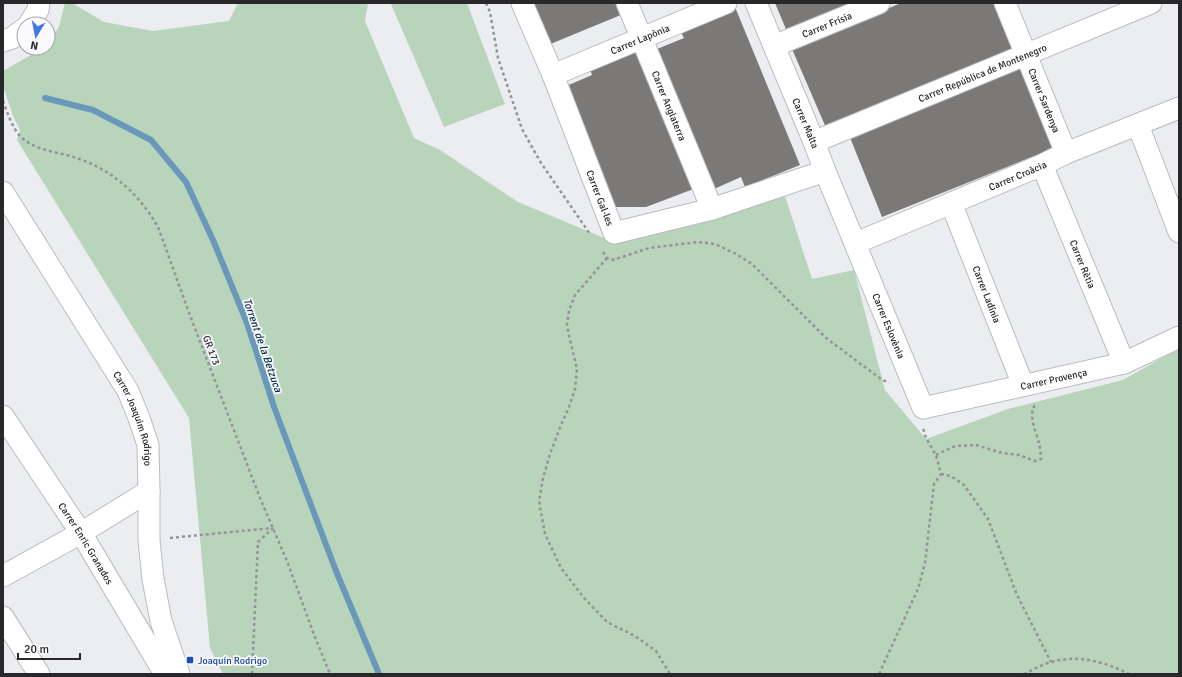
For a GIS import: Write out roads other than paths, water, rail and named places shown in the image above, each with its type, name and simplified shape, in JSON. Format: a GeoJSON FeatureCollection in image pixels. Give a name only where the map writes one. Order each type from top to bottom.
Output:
{"type":"FeatureCollection","features":[{"type":"Feature","properties":{"kind":"street"},"geometry":{"type":"LineString","coordinates":[[34,16],[40,3]]}},
{"type":"Feature","properties":{"kind":"street","name":"Carrer Gal·les"},"geometry":{"type":"LineString","coordinates":[[522,3],[553,75],[614,233],[712,208],[825,171]]}},
{"type":"Feature","properties":{"kind":"street","name":"Carrer Anglaterra"},"geometry":{"type":"LineString","coordinates":[[628,3],[712,208]]}},
{"type":"Feature","properties":{"kind":"street","name":"Carrer Lapònia"},"geometry":{"type":"LineString","coordinates":[[553,75],[726,3]]}},
{"type":"Feature","properties":{"kind":"street","name":"Carrer Malta"},"geometry":{"type":"LineString","coordinates":[[756,3],[856,243]]}},
{"type":"Feature","properties":{"kind":"street","name":"Carrer Frísia"},"geometry":{"type":"LineString","coordinates":[[774,46],[879,3]]}},
{"type":"Feature","properties":{"kind":"street","name":"Carrer Sardenya"},"geometry":{"type":"LineString","coordinates":[[1005,3],[1066,154]]}},
{"type":"Feature","properties":{"kind":"street","name":"Carrer República de Montenegro"},"geometry":{"type":"LineString","coordinates":[[814,142],[1150,3]]}},
{"type":"Feature","properties":{"kind":"street"},"geometry":{"type":"LineString","coordinates":[[3,41],[16,35]]}},
{"type":"Feature","properties":{"kind":"street","name":"Carrer Croàcia"},"geometry":{"type":"LineString","coordinates":[[856,243],[1179,108]]}},
{"type":"Feature","properties":{"kind":"street"},"geometry":{"type":"LineString","coordinates":[[1138,125],[1179,232]]}},
{"type":"Feature","properties":{"kind":"street","name":"Carrer Rètia"},"geometry":{"type":"LineString","coordinates":[[1042,165],[1124,363]]}},
{"type":"Feature","properties":{"kind":"street","name":"Carrer Joaquim Rodrigo"},"geometry":{"type":"LineString","coordinates":[[3,192],[128,390],[139,418],[148,445],[149,540],[153,579],[161,621],[178,674]]}},
{"type":"Feature","properties":{"kind":"street","name":"Carrer Ladínia"},"geometry":{"type":"LineString","coordinates":[[951,203],[1023,385]]}},
{"type":"Feature","properties":{"kind":"street","name":"Carrer Eslovènia"},"geometry":{"type":"LineString","coordinates":[[856,243],[922,416]]}},
{"type":"Feature","properties":{"kind":"street","name":"Carrer Provença"},"geometry":{"type":"LineString","coordinates":[[922,416],[1023,385],[1124,363],[1179,337]]}},
{"type":"Feature","properties":{"kind":"street","name":"Carrer Enric Granados"},"geometry":{"type":"LineString","coordinates":[[3,416],[81,532],[165,674]]}},
{"type":"Feature","properties":{"kind":"street"},"geometry":{"type":"LineString","coordinates":[[3,576],[81,532],[149,491]]}},
{"type":"Feature","properties":{"kind":"street"},"geometry":{"type":"LineString","coordinates":[[3,617],[39,674]]}},
{"type":"Feature","properties":{"kind":"waterway","name":"Torrent de la Betzuca"},"geometry":{"type":"LineString","coordinates":[[45,98],[93,110],[151,140],[186,182],[213,240],[247,323],[274,407],[336,571],[379,674]]}},
{"type":"Feature","properties":{"kind":"place","name":"Joaquín Rodrigo"},"geometry":{"type":"Point","coordinates":[190,660]}}]}
